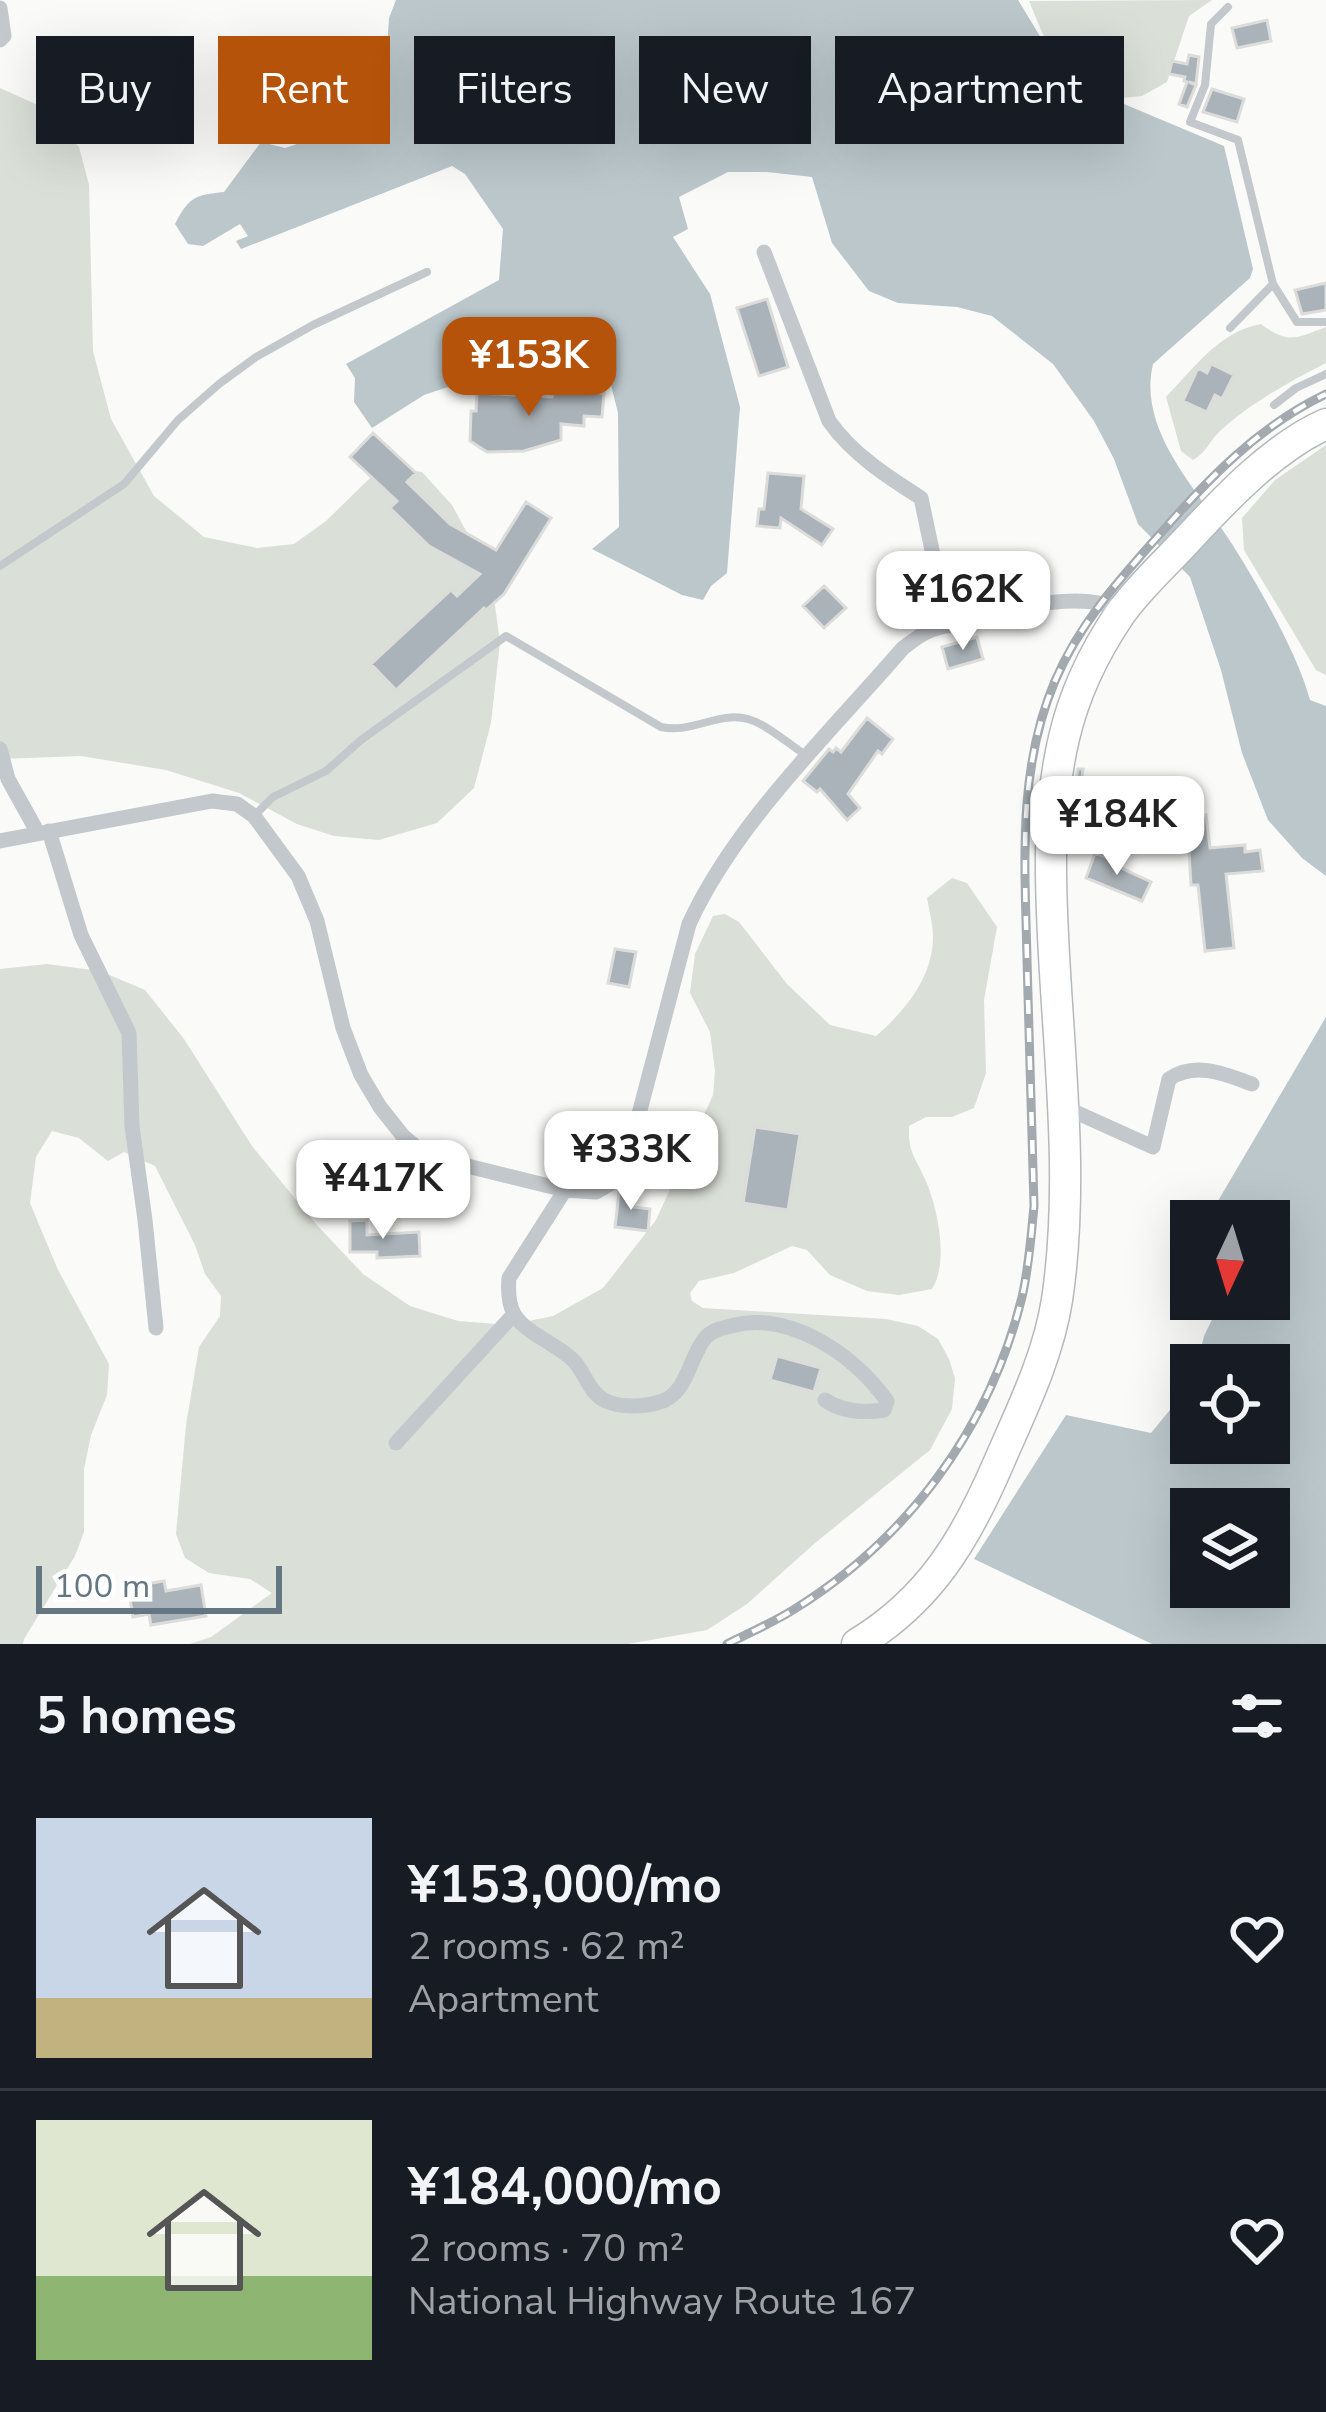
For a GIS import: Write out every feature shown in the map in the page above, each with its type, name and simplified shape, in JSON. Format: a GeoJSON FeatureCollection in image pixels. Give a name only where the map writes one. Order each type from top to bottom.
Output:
{"type":"FeatureCollection","features":[{"type":"Feature","properties":{"kind":"highway"},"geometry":{"type":"LineString","coordinates":[[856,1644],[903,1612],[946,1562],[982,1503],[1052,1331],[1062,1248],[1062,1106],[1050,876],[1052,797],[1064,734],[1083,679],[1121,612],[1228,495],[1266,463],[1326,424]]}},
{"type":"Feature","properties":{"kind":"street"},"geometry":{"type":"LineString","coordinates":[[0,8],[4,37],[0,40]]}},
{"type":"Feature","properties":{"kind":"street"},"geometry":{"type":"LineString","coordinates":[[764,252],[829,421],[839,436],[887,477],[921,498],[948,626]]}},
{"type":"Feature","properties":{"kind":"street"},"geometry":{"type":"LineString","coordinates":[[0,841],[212,801],[237,804],[254,816],[298,876],[317,921],[343,1028],[361,1075],[404,1136],[439,1159],[565,1190],[596,1192],[624,1171],[688,924],[706,887],[735,842],[903,648],[926,632],[1024,605],[1111,605],[1121,612]]}},
{"type":"Feature","properties":{"kind":"street"},"geometry":{"type":"LineString","coordinates":[[0,749],[13,791],[43,832],[81,935],[128,1034],[131,1126],[156,1328]]}},
{"type":"Feature","properties":{"kind":"street"},"geometry":{"type":"LineString","coordinates":[[1062,1106],[1153,1147],[1168,1079],[1179,1072],[1206,1070],[1252,1084]]}},
{"type":"Feature","properties":{"kind":"street"},"geometry":{"type":"LineString","coordinates":[[565,1190],[508,1278],[508,1290],[514,1314],[573,1360],[596,1394],[608,1402],[633,1406],[663,1402],[682,1384],[704,1340],[714,1331],[748,1322],[792,1327],[823,1342],[880,1391],[887,1406],[877,1412],[846,1410],[825,1400]]}},
{"type":"Feature","properties":{"kind":"street"},"geometry":{"type":"LineString","coordinates":[[396,1443],[514,1314]]}},
{"type":"Feature","properties":{"kind":"lane"},"geometry":{"type":"LineString","coordinates":[[1228,7],[1210,24],[1205,85],[1190,122],[1238,140],[1273,284],[1297,322],[1326,322]]}},
{"type":"Feature","properties":{"kind":"lane"},"geometry":{"type":"LineString","coordinates":[[0,566],[124,484],[178,420],[256,357],[428,272]]}},
{"type":"Feature","properties":{"kind":"lane"},"geometry":{"type":"LineString","coordinates":[[1230,328],[1273,284]]}},
{"type":"Feature","properties":{"kind":"lane"},"geometry":{"type":"LineString","coordinates":[[1274,405],[1326,374]]}},
{"type":"Feature","properties":{"kind":"lane"},"geometry":{"type":"LineString","coordinates":[[254,816],[273,797],[326,771],[506,636],[661,727],[677,731],[725,718],[750,719],[809,757]]}},
{"type":"Feature","properties":{"kind":"shaded area"},"geometry":{"type":"Polygon","coordinates":[[[396,0],[1018,0],[1040,36],[835,36],[835,144],[1124,144],[1124,104],[1224,146],[1253,269],[1250,278],[1153,364],[1150,389],[1154,413],[1174,459],[1265,600],[1310,700],[1326,706],[1326,876],[1302,858],[1268,820],[1242,753],[1190,577],[1138,524],[1094,421],[1053,364],[992,316],[957,307],[898,303],[869,291],[832,243],[812,177],[728,172],[679,197],[688,229],[673,237],[710,294],[740,407],[727,573],[703,600],[682,595],[592,549],[619,527],[618,413],[608,373],[551,383],[480,386],[466,381],[424,395],[372,428],[354,402],[355,378],[346,364],[499,280],[503,229],[465,174],[452,166],[241,249],[236,241],[248,236],[240,224],[203,246],[188,244],[175,224],[194,199],[224,192],[260,144],[285,148],[390,144],[389,18],[396,0]]]}},
{"type":"Feature","properties":{"kind":"shaded area"},"geometry":{"type":"Polygon","coordinates":[[[1212,0],[1189,16],[1167,82],[1142,96],[1124,98],[1124,36],[1044,36],[1029,1],[1212,0]]]}},
{"type":"Feature","properties":{"kind":"shaded area"},"geometry":{"type":"Polygon","coordinates":[[[0,88],[36,104],[36,144],[79,147],[89,185],[93,351],[111,419],[154,496],[204,537],[257,548],[294,544],[326,521],[370,478],[397,468],[422,472],[452,505],[491,577],[500,642],[491,723],[474,788],[437,823],[379,840],[334,836],[297,824],[239,793],[166,770],[81,756],[0,759],[0,88]]]}},
{"type":"Feature","properties":{"kind":"shaded area"},"geometry":{"type":"Polygon","coordinates":[[[1261,324],[1293,338],[1326,327],[1326,363],[1244,412],[1193,460],[1181,451],[1166,397],[1220,343],[1261,324]]]}},
{"type":"Feature","properties":{"kind":"shaded area"},"geometry":{"type":"Polygon","coordinates":[[[1326,445],[1326,675],[1316,670],[1244,550],[1242,518],[1275,480],[1326,445]]]}},
{"type":"Feature","properties":{"kind":"shaded area"},"geometry":{"type":"Polygon","coordinates":[[[952,878],[967,883],[997,927],[984,1000],[986,1073],[974,1108],[952,1117],[926,1117],[909,1126],[911,1149],[930,1191],[940,1235],[940,1264],[932,1289],[899,1295],[867,1291],[830,1275],[807,1250],[792,1246],[734,1273],[699,1281],[690,1293],[692,1301],[703,1308],[886,1319],[918,1326],[938,1339],[949,1359],[955,1378],[952,1409],[930,1450],[747,1604],[707,1630],[628,1644],[190,1644],[211,1637],[272,1593],[250,1579],[209,1573],[185,1558],[176,1534],[199,1347],[220,1316],[221,1296],[205,1274],[155,1166],[124,1152],[108,1161],[79,1138],[52,1131],[36,1157],[30,1203],[58,1270],[109,1364],[107,1395],[84,1469],[84,1532],[75,1556],[23,1644],[0,1644],[0,969],[47,964],[100,971],[145,990],[184,1039],[252,1146],[363,1274],[410,1306],[458,1321],[509,1325],[553,1316],[603,1288],[656,1220],[713,1095],[710,1032],[690,993],[695,954],[713,916],[725,914],[739,922],[787,984],[830,1025],[876,1036],[923,979],[933,937],[927,898],[952,878]]]}},
{"type":"Feature","properties":{"kind":"shaded area"},"geometry":{"type":"Polygon","coordinates":[[[1326,1017],[1326,1644],[1152,1644],[974,1559],[1066,1415],[1151,1433],[1170,1410],[1170,1464],[1290,1464],[1290,1344],[1202,1344],[1212,1320],[1290,1320],[1290,1200],[1219,1200],[1326,1017]]]}},
{"type":"Feature","properties":{"kind":"building"},"geometry":{"type":"Polygon","coordinates":[[[1267,20],[1271,41],[1237,48],[1232,28],[1267,20]]]}},
{"type":"Feature","properties":{"kind":"building"},"geometry":{"type":"Polygon","coordinates":[[[1189,55],[1199,57],[1196,84],[1189,82],[1196,85],[1187,107],[1179,104],[1185,77],[1169,74],[1172,61],[1187,64],[1189,55]]]}},
{"type":"Feature","properties":{"kind":"building"},"geometry":{"type":"Polygon","coordinates":[[[1212,89],[1244,99],[1237,122],[1203,112],[1212,89]]]}},
{"type":"Feature","properties":{"kind":"building"},"geometry":{"type":"Polygon","coordinates":[[[1326,283],[1326,310],[1302,314],[1295,290],[1326,283]]]}},
{"type":"Feature","properties":{"kind":"building"},"geometry":{"type":"Polygon","coordinates":[[[767,299],[788,367],[759,376],[737,308],[767,299]]]}},
{"type":"Feature","properties":{"kind":"building"},"geometry":{"type":"Polygon","coordinates":[[[1211,364],[1234,375],[1222,399],[1215,395],[1207,412],[1183,401],[1198,368],[1207,373],[1211,364]]]}},
{"type":"Feature","properties":{"kind":"building"},"geometry":{"type":"Polygon","coordinates":[[[553,392],[604,393],[602,417],[584,416],[584,426],[561,424],[561,440],[524,451],[487,452],[470,441],[477,393],[552,397],[553,392]]]}},
{"type":"Feature","properties":{"kind":"building"},"geometry":{"type":"Polygon","coordinates":[[[373,433],[416,473],[407,482],[450,524],[496,550],[526,502],[551,518],[504,594],[396,690],[371,664],[451,590],[457,596],[480,574],[429,546],[390,508],[397,501],[350,457],[373,433]]]}},
{"type":"Feature","properties":{"kind":"building"},"geometry":{"type":"Polygon","coordinates":[[[768,473],[804,476],[801,509],[833,529],[822,545],[781,518],[780,528],[757,526],[768,473]]]}},
{"type":"Feature","properties":{"kind":"building"},"geometry":{"type":"Polygon","coordinates":[[[824,586],[846,608],[824,628],[803,606],[824,586]]]}},
{"type":"Feature","properties":{"kind":"building"},"geometry":{"type":"Polygon","coordinates":[[[977,637],[983,659],[948,669],[942,647],[977,637]]]}},
{"type":"Feature","properties":{"kind":"building"},"geometry":{"type":"Polygon","coordinates":[[[867,718],[893,739],[882,754],[878,751],[848,794],[860,808],[847,820],[820,789],[817,792],[803,781],[829,749],[841,752],[867,718]]]}},
{"type":"Feature","properties":{"kind":"building"},"geometry":{"type":"Polygon","coordinates":[[[1078,769],[1083,769],[1081,785],[1111,791],[1104,822],[1079,817],[1082,802],[1073,801],[1078,769]]]}},
{"type":"Feature","properties":{"kind":"building"},"geometry":{"type":"Polygon","coordinates":[[[1206,815],[1210,848],[1245,845],[1245,852],[1260,850],[1263,871],[1226,874],[1234,948],[1205,951],[1198,885],[1191,885],[1187,817],[1206,815]]]}},
{"type":"Feature","properties":{"kind":"building"},"geometry":{"type":"Polygon","coordinates":[[[1095,853],[1151,882],[1142,901],[1086,878],[1095,853]]]}},
{"type":"Feature","properties":{"kind":"building"},"geometry":{"type":"Polygon","coordinates":[[[615,949],[636,952],[629,987],[608,983],[615,949]]]}},
{"type":"Feature","properties":{"kind":"building"},"geometry":{"type":"Polygon","coordinates":[[[755,1127],[800,1134],[788,1210],[743,1203],[755,1127]]]}},
{"type":"Feature","properties":{"kind":"building"},"geometry":{"type":"Polygon","coordinates":[[[623,1190],[635,1191],[633,1207],[650,1209],[648,1231],[615,1227],[623,1190]]]}},
{"type":"Feature","properties":{"kind":"building"},"geometry":{"type":"Polygon","coordinates":[[[367,1220],[367,1235],[419,1232],[420,1256],[377,1258],[377,1252],[350,1252],[350,1221],[367,1220]]]}},
{"type":"Feature","properties":{"kind":"building"},"geometry":{"type":"Polygon","coordinates":[[[777,1356],[821,1368],[814,1392],[770,1380],[777,1356]]]}},
{"type":"Feature","properties":{"kind":"building"},"geometry":{"type":"Polygon","coordinates":[[[164,1581],[166,1591],[201,1585],[206,1616],[151,1625],[149,1614],[133,1617],[128,1587],[164,1581]]]}},
{"type":"Feature","properties":{"kind":"railway"},"geometry":{"type":"LineString","coordinates":[[727,1644],[793,1610],[872,1550],[938,1476],[989,1391],[1022,1297],[1034,1206],[1025,853],[1029,783],[1043,715],[1076,640],[1145,551],[1236,455],[1326,394]]}}]}
